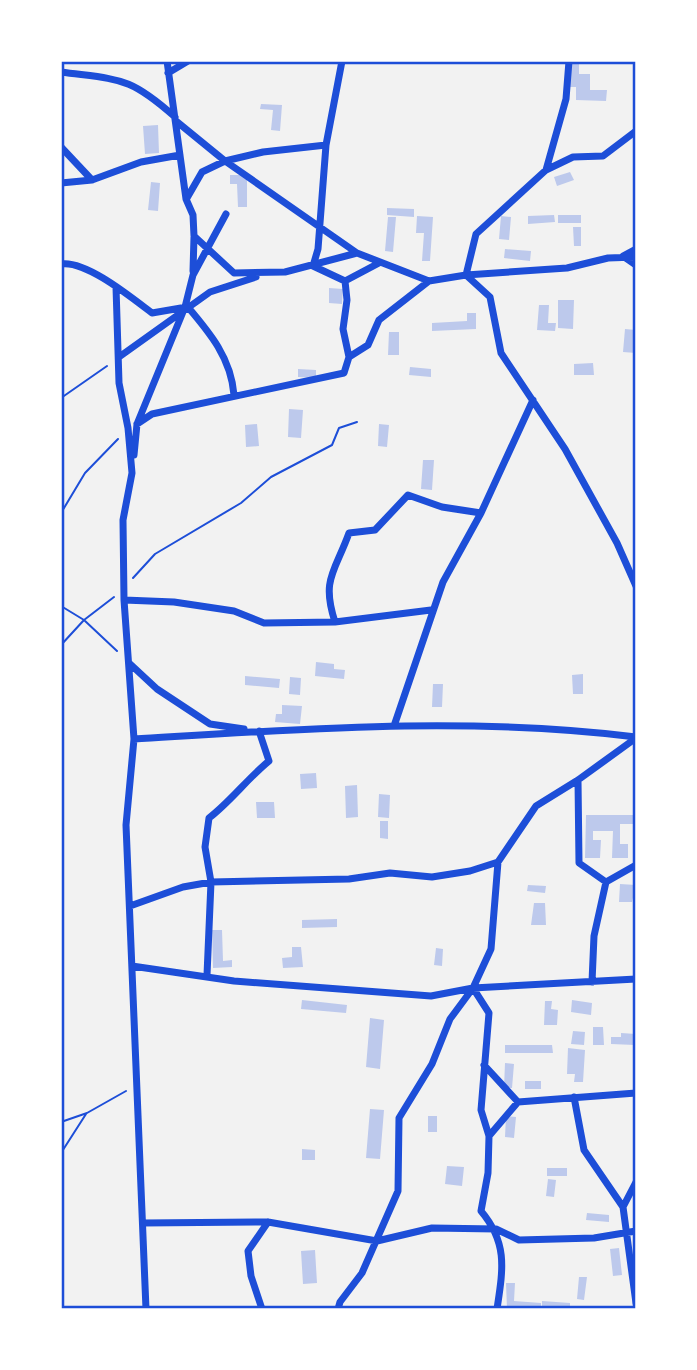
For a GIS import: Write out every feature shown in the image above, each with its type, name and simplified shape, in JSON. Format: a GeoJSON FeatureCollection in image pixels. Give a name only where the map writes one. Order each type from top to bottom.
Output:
{"type":"FeatureCollection","features":[{"type":"Feature","properties":{"kind":"street"},"geometry":{"type":"LineString","coordinates":[[146,1309],[126,825],[134,739],[124,600],[124,520],[137,424],[186,306],[193,275],[193,215],[186,199],[167,61]]}},
{"type":"Feature","properties":{"kind":"street"},"geometry":{"type":"LineString","coordinates":[[168,73],[188,61]]}},
{"type":"Feature","properties":{"kind":"street"},"geometry":{"type":"LineString","coordinates":[[313,266],[318,249],[326,145],[342,61]]}},
{"type":"Feature","properties":{"kind":"street"},"geometry":{"type":"LineString","coordinates":[[546,170],[566,99],[569,61]]}},
{"type":"Feature","properties":{"kind":"street"},"geometry":{"type":"LineString","coordinates":[[61,72],[128,82],[144,90],[225,161],[357,253],[429,281]]}},
{"type":"Feature","properties":{"kind":"street"},"geometry":{"type":"LineString","coordinates":[[466,275],[476,234],[546,170],[573,157],[603,156],[636,131]]}},
{"type":"Feature","properties":{"kind":"street"},"geometry":{"type":"LineString","coordinates":[[186,199],[202,172],[225,161],[263,152],[326,145]]}},
{"type":"Feature","properties":{"kind":"street"},"geometry":{"type":"LineString","coordinates":[[61,147],[92,180]]}},
{"type":"Feature","properties":{"kind":"street"},"geometry":{"type":"LineString","coordinates":[[61,183],[92,180],[141,162],[180,155]]}},
{"type":"Feature","properties":{"kind":"street"},"geometry":{"type":"LineString","coordinates":[[193,275],[226,214]]}},
{"type":"Feature","properties":{"kind":"street"},"geometry":{"type":"LineString","coordinates":[[194,236],[233,273],[261,275]]}},
{"type":"Feature","properties":{"kind":"street"},"geometry":{"type":"LineString","coordinates":[[349,357],[368,345],[379,320],[429,281],[466,275],[567,268],[623,256],[636,249]]}},
{"type":"Feature","properties":{"kind":"street"},"geometry":{"type":"LineString","coordinates":[[119,357],[186,306],[210,292],[261,275],[313,266],[357,253]]}},
{"type":"Feature","properties":{"kind":"street"},"geometry":{"type":"LineString","coordinates":[[623,256],[636,257]]}},
{"type":"Feature","properties":{"kind":"street"},"geometry":{"type":"LineString","coordinates":[[623,256],[636,265]]}},
{"type":"Feature","properties":{"kind":"street"},"geometry":{"type":"LineString","coordinates":[[61,264],[71,262],[116,287],[152,313],[186,306]]}},
{"type":"Feature","properties":{"kind":"street"},"geometry":{"type":"LineString","coordinates":[[345,281],[379,263]]}},
{"type":"Feature","properties":{"kind":"street"},"geometry":{"type":"LineString","coordinates":[[313,266],[345,281]]}},
{"type":"Feature","properties":{"kind":"street"},"geometry":{"type":"LineString","coordinates":[[466,275],[491,298],[501,353],[565,449],[611,531],[636,586]]}},
{"type":"Feature","properties":{"kind":"street"},"geometry":{"type":"LineString","coordinates":[[137,424],[152,414],[344,373],[349,357],[343,329],[347,300],[345,281]]}},
{"type":"Feature","properties":{"kind":"street"},"geometry":{"type":"LineString","coordinates":[[116,287],[119,383],[128,428],[132,473]]}},
{"type":"Feature","properties":{"kind":"street"},"geometry":{"type":"LineString","coordinates":[[186,306],[216,341],[233,378],[234,395]]}},
{"type":"Feature","properties":{"kind":"street"},"geometry":{"type":"LineString","coordinates":[[394,726],[431,610],[443,582],[481,513],[533,400]]}},
{"type":"Feature","properties":{"kind":"street"},"geometry":{"type":"LineString","coordinates":[[335,622],[327,598],[330,576],[349,533],[375,530],[408,495],[442,507],[481,513]]}},
{"type":"Feature","properties":{"kind":"street"},"geometry":{"type":"LineString","coordinates":[[124,600],[174,602],[234,611],[264,623],[335,622],[431,610]]}},
{"type":"Feature","properties":{"kind":"street"},"geometry":{"type":"LineString","coordinates":[[129,663],[157,689],[210,724],[261,731]]}},
{"type":"Feature","properties":{"kind":"street"},"geometry":{"type":"LineString","coordinates":[[134,739],[334,726],[540,727],[636,737]]}},
{"type":"Feature","properties":{"kind":"street"},"geometry":{"type":"LineString","coordinates":[[207,975],[211,882],[205,847],[209,818],[228,803],[246,779],[269,761],[261,731]]}},
{"type":"Feature","properties":{"kind":"street"},"geometry":{"type":"LineString","coordinates":[[338,1309],[340,1302],[362,1273],[398,1191],[399,1118],[432,1064],[450,1019],[472,988],[491,949],[498,862],[536,806],[578,780],[636,737]]}},
{"type":"Feature","properties":{"kind":"street"},"geometry":{"type":"LineString","coordinates":[[578,780],[579,863],[606,882]]}},
{"type":"Feature","properties":{"kind":"street"},"geometry":{"type":"LineString","coordinates":[[130,906],[183,887],[211,882],[349,879],[390,873],[432,877],[470,871],[498,862]]}},
{"type":"Feature","properties":{"kind":"street"},"geometry":{"type":"LineString","coordinates":[[592,982],[594,936],[606,882],[636,865]]}},
{"type":"Feature","properties":{"kind":"street"},"geometry":{"type":"LineString","coordinates":[[132,966],[234,981],[430,996],[472,988],[636,979]]}},
{"type":"Feature","properties":{"kind":"street"},"geometry":{"type":"LineString","coordinates":[[472,988],[489,1013],[481,1110],[489,1136],[488,1173],[481,1211],[496,1229],[519,1240],[594,1238],[636,1231]]}},
{"type":"Feature","properties":{"kind":"street"},"geometry":{"type":"LineString","coordinates":[[484,1065],[518,1101]]}},
{"type":"Feature","properties":{"kind":"street"},"geometry":{"type":"LineString","coordinates":[[489,1136],[518,1101],[636,1093]]}},
{"type":"Feature","properties":{"kind":"street"},"geometry":{"type":"LineString","coordinates":[[574,1097],[584,1150],[623,1207],[636,1303]]}},
{"type":"Feature","properties":{"kind":"street"},"geometry":{"type":"LineString","coordinates":[[623,1207],[636,1182]]}},
{"type":"Feature","properties":{"kind":"street"},"geometry":{"type":"LineString","coordinates":[[143,1223],[268,1222],[377,1241],[432,1228],[496,1229]]}},
{"type":"Feature","properties":{"kind":"street"},"geometry":{"type":"LineString","coordinates":[[262,1309],[251,1276],[248,1251],[268,1222]]}},
{"type":"Feature","properties":{"kind":"street"},"geometry":{"type":"LineString","coordinates":[[496,1229],[503,1269],[498,1309]]}},
{"type":"Feature","properties":{"kind":"path"},"geometry":{"type":"LineString","coordinates":[[61,398],[119,357]]}},
{"type":"Feature","properties":{"kind":"path"},"geometry":{"type":"LineString","coordinates":[[61,645],[84,620],[124,588],[155,554],[241,503],[271,477],[332,446],[339,428],[358,422]]}},
{"type":"Feature","properties":{"kind":"path"},"geometry":{"type":"LineString","coordinates":[[61,513],[85,473],[128,428]]}},
{"type":"Feature","properties":{"kind":"path"},"geometry":{"type":"LineString","coordinates":[[61,606],[84,620],[129,663]]}},
{"type":"Feature","properties":{"kind":"path"},"geometry":{"type":"LineString","coordinates":[[61,1122],[87,1113],[112,1097],[136,1088]]}},
{"type":"Feature","properties":{"kind":"path"},"geometry":{"type":"LineString","coordinates":[[61,1153],[87,1113]]}},
{"type":"Feature","properties":{"kind":"building"},"geometry":{"type":"Polygon","coordinates":[[[569,61],[579,61],[579,74],[590,74],[590,90],[607,90],[606,101],[576,100],[576,87],[569,87],[569,61]]]}},
{"type":"Feature","properties":{"kind":"building"},"geometry":{"type":"Polygon","coordinates":[[[261,104],[282,105],[280,131],[271,130],[273,110],[260,109],[261,104]]]}},
{"type":"Feature","properties":{"kind":"building"},"geometry":{"type":"Polygon","coordinates":[[[158,125],[159,153],[145,154],[143,126],[158,125]]]}},
{"type":"Feature","properties":{"kind":"building"},"geometry":{"type":"Polygon","coordinates":[[[570,172],[574,180],[557,186],[554,177],[570,172]]]}},
{"type":"Feature","properties":{"kind":"building"},"geometry":{"type":"Polygon","coordinates":[[[230,175],[247,175],[247,207],[238,207],[237,184],[230,184],[230,175]]]}},
{"type":"Feature","properties":{"kind":"building"},"geometry":{"type":"Polygon","coordinates":[[[151,182],[160,183],[158,211],[148,210],[151,182]]]}},
{"type":"Feature","properties":{"kind":"building"},"geometry":{"type":"Polygon","coordinates":[[[387,208],[414,209],[414,217],[387,215],[387,208]]]}},
{"type":"Feature","properties":{"kind":"building"},"geometry":{"type":"Polygon","coordinates":[[[554,215],[555,222],[528,224],[528,216],[554,215]]]}},
{"type":"Feature","properties":{"kind":"building"},"geometry":{"type":"Polygon","coordinates":[[[558,215],[581,215],[581,223],[558,223],[558,215]]]}},
{"type":"Feature","properties":{"kind":"building"},"geometry":{"type":"Polygon","coordinates":[[[417,216],[433,217],[430,261],[422,261],[424,233],[416,233],[417,216]]]}},
{"type":"Feature","properties":{"kind":"building"},"geometry":{"type":"Polygon","coordinates":[[[501,216],[511,217],[509,240],[499,239],[501,216]]]}},
{"type":"Feature","properties":{"kind":"building"},"geometry":{"type":"Polygon","coordinates":[[[388,217],[396,217],[393,252],[385,251],[388,217]]]}},
{"type":"Feature","properties":{"kind":"building"},"geometry":{"type":"Polygon","coordinates":[[[573,227],[581,227],[581,246],[574,246],[573,227]]]}},
{"type":"Feature","properties":{"kind":"building"},"geometry":{"type":"Polygon","coordinates":[[[505,249],[531,251],[530,261],[504,258],[505,249]]]}},
{"type":"Feature","properties":{"kind":"building"},"geometry":{"type":"Polygon","coordinates":[[[329,288],[343,289],[342,304],[329,303],[329,288]]]}},
{"type":"Feature","properties":{"kind":"building"},"geometry":{"type":"Polygon","coordinates":[[[558,300],[574,300],[573,329],[558,328],[558,300]]]}},
{"type":"Feature","properties":{"kind":"building"},"geometry":{"type":"Polygon","coordinates":[[[539,305],[549,305],[548,323],[556,323],[555,331],[537,330],[539,305]]]}},
{"type":"Feature","properties":{"kind":"building"},"geometry":{"type":"Polygon","coordinates":[[[467,313],[476,313],[476,329],[432,331],[432,323],[467,321],[467,313]]]}},
{"type":"Feature","properties":{"kind":"building"},"geometry":{"type":"Polygon","coordinates":[[[625,329],[636,330],[636,353],[623,352],[625,329]]]}},
{"type":"Feature","properties":{"kind":"building"},"geometry":{"type":"Polygon","coordinates":[[[389,332],[399,332],[399,355],[388,355],[389,332]]]}},
{"type":"Feature","properties":{"kind":"building"},"geometry":{"type":"Polygon","coordinates":[[[593,363],[594,375],[574,375],[574,364],[593,363]]]}},
{"type":"Feature","properties":{"kind":"building"},"geometry":{"type":"Polygon","coordinates":[[[410,367],[431,369],[431,377],[409,375],[410,367]]]}},
{"type":"Feature","properties":{"kind":"building"},"geometry":{"type":"Polygon","coordinates":[[[298,369],[316,370],[316,378],[298,377],[298,369]]]}},
{"type":"Feature","properties":{"kind":"building"},"geometry":{"type":"Polygon","coordinates":[[[289,409],[303,410],[301,438],[288,437],[289,409]]]}},
{"type":"Feature","properties":{"kind":"building"},"geometry":{"type":"Polygon","coordinates":[[[257,424],[259,446],[246,447],[245,425],[257,424]]]}},
{"type":"Feature","properties":{"kind":"building"},"geometry":{"type":"Polygon","coordinates":[[[379,424],[389,425],[387,447],[378,446],[379,424]]]}},
{"type":"Feature","properties":{"kind":"building"},"geometry":{"type":"Polygon","coordinates":[[[423,460],[434,460],[432,490],[421,489],[423,460]]]}},
{"type":"Feature","properties":{"kind":"building"},"geometry":{"type":"Polygon","coordinates":[[[316,662],[334,664],[334,669],[345,670],[344,679],[315,676],[316,662]]]}},
{"type":"Feature","properties":{"kind":"building"},"geometry":{"type":"Polygon","coordinates":[[[583,674],[583,694],[573,694],[572,675],[583,674]]]}},
{"type":"Feature","properties":{"kind":"building"},"geometry":{"type":"Polygon","coordinates":[[[245,676],[280,679],[279,688],[245,685],[245,676]]]}},
{"type":"Feature","properties":{"kind":"building"},"geometry":{"type":"Polygon","coordinates":[[[290,677],[301,678],[300,695],[289,694],[290,677]]]}},
{"type":"Feature","properties":{"kind":"building"},"geometry":{"type":"Polygon","coordinates":[[[433,684],[443,684],[442,707],[432,707],[433,684]]]}},
{"type":"Feature","properties":{"kind":"building"},"geometry":{"type":"Polygon","coordinates":[[[282,705],[302,706],[300,724],[275,722],[276,714],[282,714],[282,705]]]}},
{"type":"Feature","properties":{"kind":"building"},"geometry":{"type":"Polygon","coordinates":[[[316,773],[317,788],[301,789],[300,774],[316,773]]]}},
{"type":"Feature","properties":{"kind":"building"},"geometry":{"type":"Polygon","coordinates":[[[357,785],[358,817],[346,818],[345,786],[357,785]]]}},
{"type":"Feature","properties":{"kind":"building"},"geometry":{"type":"Polygon","coordinates":[[[379,794],[390,795],[389,818],[378,817],[379,794]]]}},
{"type":"Feature","properties":{"kind":"building"},"geometry":{"type":"Polygon","coordinates":[[[256,802],[274,802],[275,818],[257,818],[256,802]]]}},
{"type":"Feature","properties":{"kind":"building"},"geometry":{"type":"Polygon","coordinates":[[[586,815],[636,815],[636,824],[620,824],[620,844],[628,844],[628,858],[612,858],[613,831],[593,831],[593,840],[601,840],[600,858],[585,858],[586,815]]]}},
{"type":"Feature","properties":{"kind":"building"},"geometry":{"type":"Polygon","coordinates":[[[380,821],[388,821],[388,839],[380,838],[380,821]]]}},
{"type":"Feature","properties":{"kind":"building"},"geometry":{"type":"Polygon","coordinates":[[[620,884],[636,885],[632,902],[619,902],[620,884]]]}},
{"type":"Feature","properties":{"kind":"building"},"geometry":{"type":"Polygon","coordinates":[[[528,885],[546,886],[545,893],[527,891],[528,885]]]}},
{"type":"Feature","properties":{"kind":"building"},"geometry":{"type":"Polygon","coordinates":[[[534,903],[545,903],[546,925],[531,925],[534,903]]]}},
{"type":"Feature","properties":{"kind":"building"},"geometry":{"type":"Polygon","coordinates":[[[337,919],[337,927],[302,928],[302,920],[337,919]]]}},
{"type":"Feature","properties":{"kind":"building"},"geometry":{"type":"Polygon","coordinates":[[[212,930],[222,930],[223,961],[232,960],[232,967],[213,968],[212,930]]]}},
{"type":"Feature","properties":{"kind":"building"},"geometry":{"type":"Polygon","coordinates":[[[292,947],[301,947],[303,967],[283,968],[282,958],[292,957],[292,947]]]}},
{"type":"Feature","properties":{"kind":"building"},"geometry":{"type":"Polygon","coordinates":[[[436,948],[443,949],[442,966],[434,965],[436,948]]]}},
{"type":"Feature","properties":{"kind":"building"},"geometry":{"type":"Polygon","coordinates":[[[302,1000],[347,1005],[346,1013],[301,1009],[302,1000]]]}},
{"type":"Feature","properties":{"kind":"building"},"geometry":{"type":"Polygon","coordinates":[[[572,1000],[592,1003],[591,1015],[571,1012],[572,1000]]]}},
{"type":"Feature","properties":{"kind":"building"},"geometry":{"type":"Polygon","coordinates":[[[545,1001],[552,1001],[551,1009],[558,1010],[557,1025],[544,1025],[545,1001]]]}},
{"type":"Feature","properties":{"kind":"building"},"geometry":{"type":"Polygon","coordinates":[[[370,1018],[384,1020],[380,1069],[366,1067],[370,1018]]]}},
{"type":"Feature","properties":{"kind":"building"},"geometry":{"type":"Polygon","coordinates":[[[593,1027],[603,1027],[604,1045],[593,1045],[593,1027]]]}},
{"type":"Feature","properties":{"kind":"building"},"geometry":{"type":"Polygon","coordinates":[[[573,1031],[585,1032],[584,1045],[571,1044],[573,1031]]]}},
{"type":"Feature","properties":{"kind":"building"},"geometry":{"type":"Polygon","coordinates":[[[621,1033],[636,1034],[635,1045],[611,1044],[611,1037],[621,1037],[621,1033]]]}},
{"type":"Feature","properties":{"kind":"building"},"geometry":{"type":"Polygon","coordinates":[[[505,1045],[552,1045],[553,1053],[505,1053],[505,1045]]]}},
{"type":"Feature","properties":{"kind":"building"},"geometry":{"type":"Polygon","coordinates":[[[568,1048],[585,1050],[583,1082],[574,1082],[575,1074],[567,1074],[568,1048]]]}},
{"type":"Feature","properties":{"kind":"building"},"geometry":{"type":"Polygon","coordinates":[[[505,1063],[514,1064],[512,1088],[504,1088],[505,1063]]]}},
{"type":"Feature","properties":{"kind":"building"},"geometry":{"type":"Polygon","coordinates":[[[525,1081],[541,1081],[541,1089],[525,1089],[525,1081]]]}},
{"type":"Feature","properties":{"kind":"building"},"geometry":{"type":"Polygon","coordinates":[[[370,1109],[384,1110],[380,1159],[366,1158],[370,1109]]]}},
{"type":"Feature","properties":{"kind":"building"},"geometry":{"type":"Polygon","coordinates":[[[428,1116],[437,1116],[437,1132],[428,1132],[428,1116]]]}},
{"type":"Feature","properties":{"kind":"building"},"geometry":{"type":"Polygon","coordinates":[[[506,1116],[516,1117],[514,1138],[505,1137],[506,1116]]]}},
{"type":"Feature","properties":{"kind":"building"},"geometry":{"type":"Polygon","coordinates":[[[302,1149],[315,1150],[315,1160],[302,1160],[302,1149]]]}},
{"type":"Feature","properties":{"kind":"building"},"geometry":{"type":"Polygon","coordinates":[[[447,1166],[464,1167],[462,1186],[445,1184],[447,1166]]]}},
{"type":"Feature","properties":{"kind":"building"},"geometry":{"type":"Polygon","coordinates":[[[547,1168],[567,1168],[567,1176],[547,1176],[547,1168]]]}},
{"type":"Feature","properties":{"kind":"building"},"geometry":{"type":"Polygon","coordinates":[[[548,1179],[556,1180],[554,1197],[546,1196],[548,1179]]]}},
{"type":"Feature","properties":{"kind":"building"},"geometry":{"type":"Polygon","coordinates":[[[587,1213],[609,1215],[609,1222],[586,1220],[587,1213]]]}},
{"type":"Feature","properties":{"kind":"building"},"geometry":{"type":"Polygon","coordinates":[[[619,1248],[622,1275],[613,1276],[610,1249],[619,1248]]]}},
{"type":"Feature","properties":{"kind":"building"},"geometry":{"type":"Polygon","coordinates":[[[315,1250],[317,1283],[303,1284],[301,1251],[315,1250]]]}},
{"type":"Feature","properties":{"kind":"building"},"geometry":{"type":"Polygon","coordinates":[[[579,1277],[587,1277],[584,1300],[577,1299],[579,1277]]]}},
{"type":"Feature","properties":{"kind":"building"},"geometry":{"type":"Polygon","coordinates":[[[506,1283],[515,1283],[514,1301],[541,1303],[541,1309],[507,1309],[506,1283]]]}},
{"type":"Feature","properties":{"kind":"building"},"geometry":{"type":"Polygon","coordinates":[[[542,1301],[570,1303],[570,1309],[542,1309],[542,1301]]]}}]}
